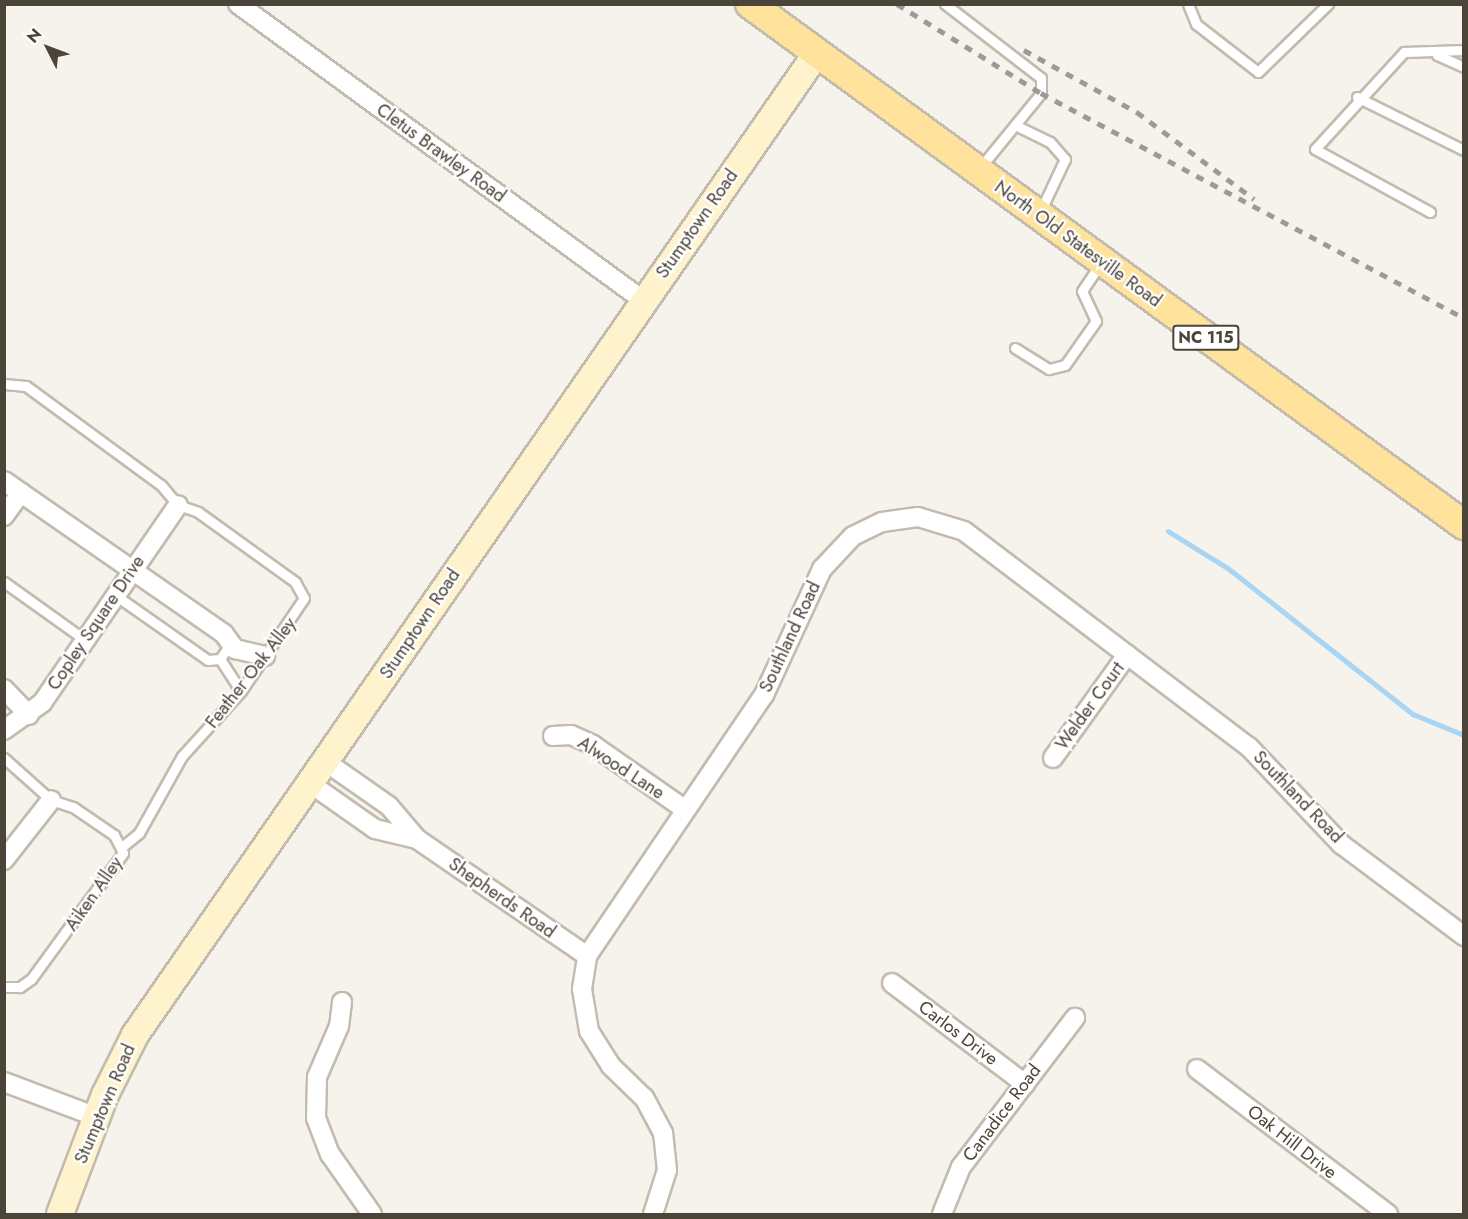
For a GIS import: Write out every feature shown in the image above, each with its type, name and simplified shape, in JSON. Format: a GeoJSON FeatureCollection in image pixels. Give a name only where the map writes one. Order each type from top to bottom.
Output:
{"type":"FeatureCollection","features":[{"type":"Feature","properties":{"kind":"main road","name":"North Old Statesville Road"},"geometry":{"type":"LineString","coordinates":[[750,4],[1464,525]]}},
{"type":"Feature","properties":{"kind":"street","name":"Cletus Brawley Road"},"geometry":{"type":"LineString","coordinates":[[238,4],[644,301]]}},
{"type":"Feature","properties":{"kind":"street","name":"Stumptown Road"},"geometry":{"type":"LineString","coordinates":[[60,1215],[97,1117],[135,1035],[817,53]]}},
{"type":"Feature","properties":{"kind":"street"},"geometry":{"type":"LineString","coordinates":[[4,481],[130,571],[225,634],[225,652],[265,656]]}},
{"type":"Feature","properties":{"kind":"street"},"geometry":{"type":"LineString","coordinates":[[4,516],[21,493]]}},
{"type":"Feature","properties":{"kind":"street","name":"Copley Square Drive"},"geometry":{"type":"LineString","coordinates":[[4,730],[29,715],[85,640],[130,571],[178,505]]}},
{"type":"Feature","properties":{"kind":"street","name":"Southland Road"},"geometry":{"type":"LineString","coordinates":[[653,1215],[667,1170],[663,1133],[644,1098],[611,1066],[589,1032],[582,989],[588,956],[764,695],[822,569],[853,536],[882,522],[918,517],[964,531],[1249,747],[1341,844],[1464,936]]}},
{"type":"Feature","properties":{"kind":"street","name":"Welder Court"},"geometry":{"type":"LineString","coordinates":[[1053,758],[1127,655]]}},
{"type":"Feature","properties":{"kind":"street"},"geometry":{"type":"LineString","coordinates":[[4,689],[29,715]]}},
{"type":"Feature","properties":{"kind":"street","name":"Alwood Lane"},"geometry":{"type":"LineString","coordinates":[[553,736],[570,735],[592,745],[686,810]]}},
{"type":"Feature","properties":{"kind":"street","name":"Shepherds Road"},"geometry":{"type":"LineString","coordinates":[[326,762],[388,806],[417,839],[588,956]]}},
{"type":"Feature","properties":{"kind":"street","name":"Shepherds Road"},"geometry":{"type":"LineString","coordinates":[[311,784],[375,829],[417,839]]}},
{"type":"Feature","properties":{"kind":"street"},"geometry":{"type":"LineString","coordinates":[[4,860],[51,800]]}},
{"type":"Feature","properties":{"kind":"street","name":"Carlos Drive"},"geometry":{"type":"LineString","coordinates":[[892,983],[1024,1084]]}},
{"type":"Feature","properties":{"kind":"street"},"geometry":{"type":"LineString","coordinates":[[342,1002],[339,1026],[317,1077],[316,1118],[330,1154],[372,1215]]}},
{"type":"Feature","properties":{"kind":"street","name":"Canadice Road"},"geometry":{"type":"LineString","coordinates":[[942,1215],[954,1179],[1075,1018]]}},
{"type":"Feature","properties":{"kind":"street","name":"Oak Hill Drive"},"geometry":{"type":"LineString","coordinates":[[1197,1069],[1388,1215]]}},
{"type":"Feature","properties":{"kind":"street"},"geometry":{"type":"LineString","coordinates":[[4,1082],[97,1117]]}},
{"type":"Feature","properties":{"kind":"lane"},"geometry":{"type":"LineString","coordinates":[[945,4],[1041,78],[1041,93],[977,170]]}},
{"type":"Feature","properties":{"kind":"lane"},"geometry":{"type":"LineString","coordinates":[[1188,4],[1196,24],[1258,72],[1328,4]]}},
{"type":"Feature","properties":{"kind":"lane"},"geometry":{"type":"LineString","coordinates":[[1430,212],[1315,149],[1357,97],[1404,52],[1464,50]]}},
{"type":"Feature","properties":{"kind":"lane"},"geometry":{"type":"LineString","coordinates":[[1432,52],[1464,67]]}},
{"type":"Feature","properties":{"kind":"lane"},"geometry":{"type":"LineString","coordinates":[[1357,97],[1464,150]]}},
{"type":"Feature","properties":{"kind":"lane"},"geometry":{"type":"LineString","coordinates":[[1015,125],[1050,142],[1065,159],[1037,214]]}},
{"type":"Feature","properties":{"kind":"lane"},"geometry":{"type":"LineString","coordinates":[[1015,348],[1049,369],[1065,364],[1096,321],[1082,291],[1102,261]]}},
{"type":"Feature","properties":{"kind":"lane","name":"Feather Oak Alley"},"geometry":{"type":"LineString","coordinates":[[4,384],[26,386],[161,485],[178,505],[198,512],[302,590],[302,608],[241,691],[182,756],[139,833],[123,846]]}},
{"type":"Feature","properties":{"kind":"lane"},"geometry":{"type":"LineString","coordinates":[[4,582],[85,640]]}},
{"type":"Feature","properties":{"kind":"lane"},"geometry":{"type":"LineString","coordinates":[[115,596],[208,660],[225,652],[241,691]]}},
{"type":"Feature","properties":{"kind":"lane","name":"Aiken Alley"},"geometry":{"type":"LineString","coordinates":[[4,758],[51,800],[73,807],[123,846],[122,860],[31,979],[20,987],[4,987]]}},
{"type":"Feature","properties":{"kind":"waterway"},"geometry":{"type":"LineString","coordinates":[[1168,531],[1228,568],[1413,714],[1464,735]]}},
{"type":"Feature","properties":{"kind":"railway"},"geometry":{"type":"LineString","coordinates":[[897,4],[1041,93],[1464,318]]}},
{"type":"Feature","properties":{"kind":"railway"},"geometry":{"type":"LineString","coordinates":[[1024,50],[1137,112],[1254,199]]}}]}
